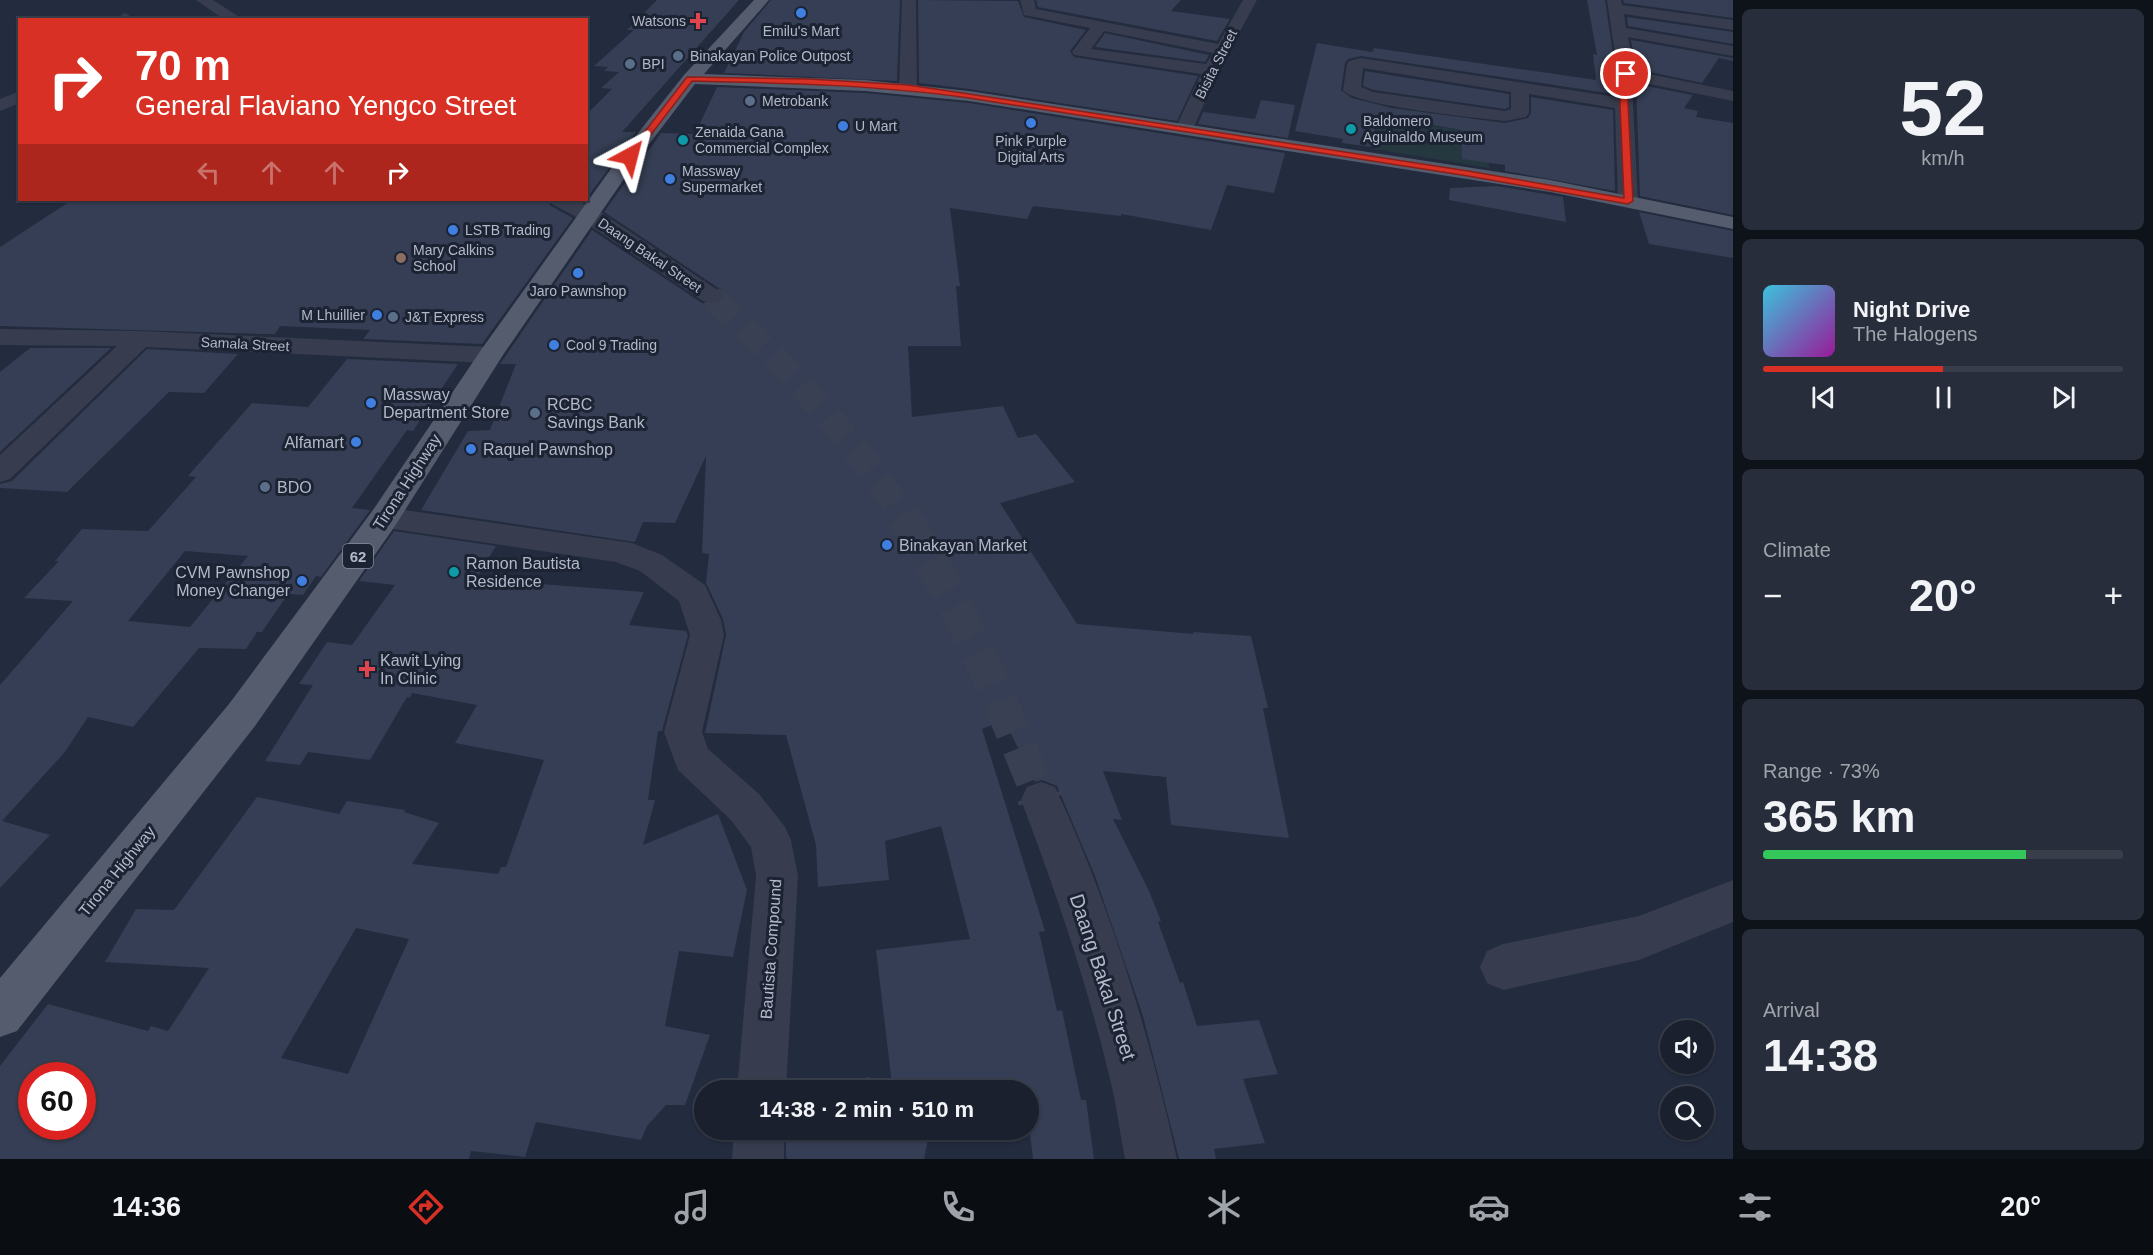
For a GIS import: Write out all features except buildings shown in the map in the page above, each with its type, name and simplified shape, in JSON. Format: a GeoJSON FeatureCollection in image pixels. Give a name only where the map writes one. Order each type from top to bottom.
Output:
{"type":"FeatureCollection","features":[{"type":"Feature","properties":{"kind":"main road","name":"Tirona Highway"},"geometry":{"type":"LineString","coordinates":[[0,1014],[242,715],[384,519],[490,355],[588,214],[690,79],[762,0]]}},
{"type":"Feature","properties":{"kind":"main road"},"geometry":{"type":"LineString","coordinates":[[690,79],[809,81],[908,87],[1479,175],[1628,201],[1733,223]]}},
{"type":"Feature","properties":{"kind":"street"},"geometry":{"type":"LineString","coordinates":[[203,0],[234,18]]}},
{"type":"Feature","properties":{"kind":"street"},"geometry":{"type":"LineString","coordinates":[[908,87],[909,0]]}},
{"type":"Feature","properties":{"kind":"street"},"geometry":{"type":"LineString","coordinates":[[1027,0],[1029,12],[1224,50]]}},
{"type":"Feature","properties":{"kind":"street","name":"Bisita Street"},"geometry":{"type":"LineString","coordinates":[[1184,129],[1211,70],[1250,0]]}},
{"type":"Feature","properties":{"kind":"street"},"geometry":{"type":"LineString","coordinates":[[1628,201],[1624,104],[1626,74],[1618,36],[1615,4],[1733,26]]}},
{"type":"Feature","properties":{"kind":"street"},"geometry":{"type":"LineString","coordinates":[[1100,26],[1080,52],[1211,70]]}},
{"type":"Feature","properties":{"kind":"street"},"geometry":{"type":"LineString","coordinates":[[1618,36],[1733,51]]}},
{"type":"Feature","properties":{"kind":"street"},"geometry":{"type":"LineString","coordinates":[[1618,36],[1733,63]]}},
{"type":"Feature","properties":{"kind":"street"},"geometry":{"type":"LineString","coordinates":[[1520,87],[1520,113],[1505,116],[1370,97],[1352,90],[1357,63],[1520,87],[1624,104]]}},
{"type":"Feature","properties":{"kind":"street"},"geometry":{"type":"LineString","coordinates":[[1626,74],[1733,96]]}},
{"type":"Feature","properties":{"kind":"street"},"geometry":{"type":"LineString","coordinates":[[0,106],[18,97]]}},
{"type":"Feature","properties":{"kind":"street","name":"Daang Bakal Street"},"geometry":{"type":"LineString","coordinates":[[561,201],[588,214],[711,296]]}},
{"type":"Feature","properties":{"kind":"street","name":"Samala Street"},"geometry":{"type":"LineString","coordinates":[[0,337],[140,339],[490,355]]}},
{"type":"Feature","properties":{"kind":"street"},"geometry":{"type":"LineString","coordinates":[[0,472],[140,339]]}},
{"type":"Feature","properties":{"kind":"street","name":"Bautista Compound"},"geometry":{"type":"LineString","coordinates":[[384,519],[621,551],[651,563],[693,594],[704,620],[707,635],[682,732],[692,758],[745,807],[770,840],[777,876],[763,1080]]}},
{"type":"Feature","properties":{"kind":"street","name":"Daang Bakal Street"},"geometry":{"type":"LineString","coordinates":[[1041,800],[1064,856],[1099,959],[1134,1075],[1150,1159]]}},
{"type":"Feature","properties":{"kind":"street"},"geometry":{"type":"LineString","coordinates":[[1503,967],[1639,938],[1733,901]]}},
{"type":"Feature","properties":{"kind":"street"},"geometry":{"type":"LineString","coordinates":[[758,1159],[759,1140]]}},
{"type":"Feature","properties":{"kind":"shaded area"},"geometry":{"type":"Polygon","coordinates":[[[1379,117],[1490,135],[1489,168],[1374,149],[1379,117]]]}},
{"type":"Feature","properties":{"kind":"tunnel"},"geometry":{"type":"LineString","coordinates":[[711,296],[714,299]]}},
{"type":"Feature","properties":{"kind":"tunnel"},"geometry":{"type":"LineString","coordinates":[[714,299],[816,402],[862,458],[904,517]]}},
{"type":"Feature","properties":{"kind":"tunnel"},"geometry":{"type":"LineString","coordinates":[[903,516],[962,619],[1040,798]]}},
{"type":"Feature","properties":{"kind":"tunnel"},"geometry":{"type":"LineString","coordinates":[[1040,796],[1041,800]]}},
{"type":"Feature","properties":{"kind":"place","name":"Emilu's Mart"},"geometry":{"type":"Point","coordinates":[801,13]}},
{"type":"Feature","properties":{"kind":"place","name":"Watsons"},"geometry":{"type":"Point","coordinates":[698,21]}},
{"type":"Feature","properties":{"kind":"place","name":"Binakayan Police Outpost"},"geometry":{"type":"Point","coordinates":[678,56]}},
{"type":"Feature","properties":{"kind":"place","name":"BPI"},"geometry":{"type":"Point","coordinates":[630,64]}},
{"type":"Feature","properties":{"kind":"place","name":"Metrobank"},"geometry":{"type":"Point","coordinates":[750,101]}},
{"type":"Feature","properties":{"kind":"place","name":"Pink Purple Digital Arts"},"geometry":{"type":"Point","coordinates":[1031,123]}},
{"type":"Feature","properties":{"kind":"place","name":"U Mart"},"geometry":{"type":"Point","coordinates":[843,126]}},
{"type":"Feature","properties":{"kind":"place","name":"Baldomero Aguinaldo Museum"},"geometry":{"type":"Point","coordinates":[1351,129]}},
{"type":"Feature","properties":{"kind":"place","name":"Zenaida Gana Commercial Complex"},"geometry":{"type":"Point","coordinates":[683,140]}},
{"type":"Feature","properties":{"kind":"place","name":"Massway Supermarket"},"geometry":{"type":"Point","coordinates":[670,179]}},
{"type":"Feature","properties":{"kind":"place","name":"LSTB Trading"},"geometry":{"type":"Point","coordinates":[453,230]}},
{"type":"Feature","properties":{"kind":"place","name":"Mary Calkins School"},"geometry":{"type":"Point","coordinates":[401,258]}},
{"type":"Feature","properties":{"kind":"place","name":"Jaro Pawnshop"},"geometry":{"type":"Point","coordinates":[578,273]}},
{"type":"Feature","properties":{"kind":"place","name":"M Lhuillier"},"geometry":{"type":"Point","coordinates":[377,315]}},
{"type":"Feature","properties":{"kind":"place","name":"J&T Express"},"geometry":{"type":"Point","coordinates":[393,317]}},
{"type":"Feature","properties":{"kind":"place","name":"Cool 9 Trading"},"geometry":{"type":"Point","coordinates":[554,345]}},
{"type":"Feature","properties":{"kind":"place","name":"Massway Department Store"},"geometry":{"type":"Point","coordinates":[371,403]}},
{"type":"Feature","properties":{"kind":"place","name":"RCBC Savings Bank"},"geometry":{"type":"Point","coordinates":[535,413]}},
{"type":"Feature","properties":{"kind":"place","name":"Alfamart"},"geometry":{"type":"Point","coordinates":[356,442]}},
{"type":"Feature","properties":{"kind":"place","name":"Raquel Pawnshop"},"geometry":{"type":"Point","coordinates":[471,449]}},
{"type":"Feature","properties":{"kind":"place","name":"BDO"},"geometry":{"type":"Point","coordinates":[265,487]}},
{"type":"Feature","properties":{"kind":"place","name":"Binakayan Market"},"geometry":{"type":"Point","coordinates":[887,545]}},
{"type":"Feature","properties":{"kind":"place","name":"Ramon Bautista Residence"},"geometry":{"type":"Point","coordinates":[454,572]}},
{"type":"Feature","properties":{"kind":"place","name":"CVM Pawnshop Money Changer"},"geometry":{"type":"Point","coordinates":[302,581]}},
{"type":"Feature","properties":{"kind":"place","name":"Kawit Lying In Clinic"},"geometry":{"type":"Point","coordinates":[367,669]}},
{"type":"Feature","properties":{"kind":"route"},"geometry":{"type":"LineString","coordinates":[[630,156],[690,79],[809,81],[908,87],[1468,173],[1628,201],[1624,104],[1626,74]]}}]}
